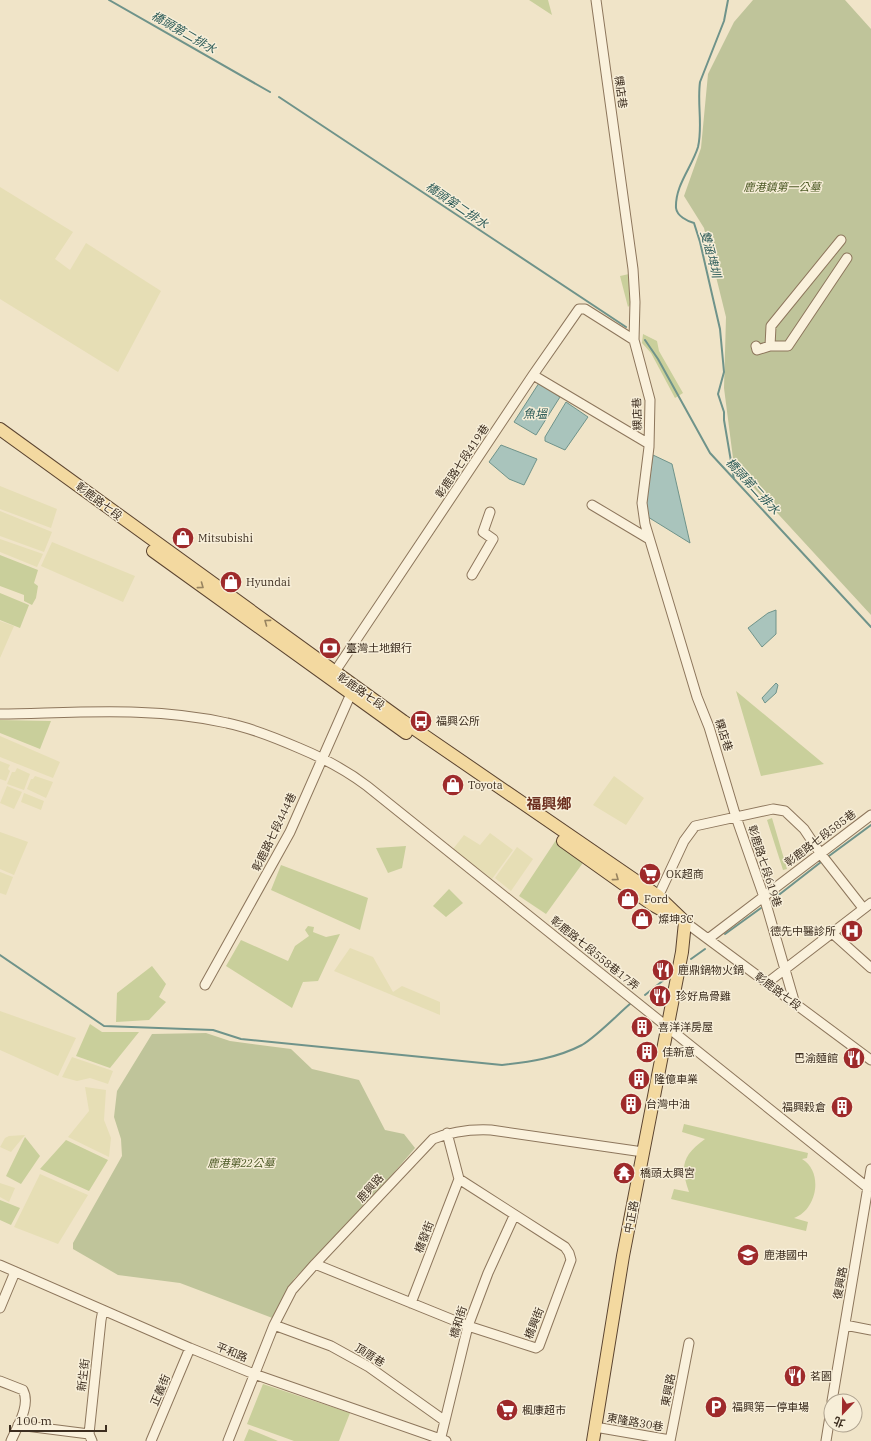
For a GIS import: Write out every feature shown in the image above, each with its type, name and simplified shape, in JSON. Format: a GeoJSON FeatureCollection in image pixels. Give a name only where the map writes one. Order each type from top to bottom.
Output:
{"type":"FeatureCollection","features":[{"type":"Feature","properties":{"kind":"main road","name":"彰鹿路七段"},"geometry":{"type":"LineString","coordinates":[[0,430],[332,676]]}},
{"type":"Feature","properties":{"kind":"main road","name":"彰鹿路七段"},"geometry":{"type":"LineString","coordinates":[[0,439],[332,676],[685,922]]}},
{"type":"Feature","properties":{"kind":"main road","name":"中正路"},"geometry":{"type":"LineString","coordinates":[[593,1441],[623,1256],[682,952],[685,922]]}},
{"type":"Feature","properties":{"kind":"street","name":"粿店巷"},"geometry":{"type":"LineString","coordinates":[[596,0],[633,269],[636,302],[634,340],[650,400],[649,444],[642,503],[649,539],[736,817]]}},
{"type":"Feature","properties":{"kind":"street"},"geometry":{"type":"LineString","coordinates":[[770,346],[771,326],[841,240]]}},
{"type":"Feature","properties":{"kind":"street"},"geometry":{"type":"LineString","coordinates":[[757,350],[770,346],[788,346],[847,258]]}},
{"type":"Feature","properties":{"kind":"street","name":"彰鹿路七段419巷"},"geometry":{"type":"LineString","coordinates":[[332,676],[533,375],[579,309],[585,309],[634,340]]}},
{"type":"Feature","properties":{"kind":"street"},"geometry":{"type":"LineString","coordinates":[[533,375],[649,444]]}},
{"type":"Feature","properties":{"kind":"street"},"geometry":{"type":"LineString","coordinates":[[592,505],[649,539]]}},
{"type":"Feature","properties":{"kind":"street"},"geometry":{"type":"LineString","coordinates":[[472,575],[493,539],[483,532],[490,512]]}},
{"type":"Feature","properties":{"kind":"street","name":"彰鹿路七段444巷"},"geometry":{"type":"LineString","coordinates":[[205,985],[290,832],[352,690]]}},
{"type":"Feature","properties":{"kind":"street","name":"彰鹿路七段558巷17弄"},"geometry":{"type":"LineString","coordinates":[[0,714],[119,712],[199,718],[228,723],[254,730],[322,758],[350,774],[367,786],[868,1188]]}},
{"type":"Feature","properties":{"kind":"street"},"geometry":{"type":"LineString","coordinates":[[656,901],[688,833],[695,826],[773,810],[785,811],[804,828],[820,853],[867,906],[767,983]]}},
{"type":"Feature","properties":{"kind":"street","name":"彰鹿路七段585巷"},"geometry":{"type":"LineString","coordinates":[[708,940],[871,815]]}},
{"type":"Feature","properties":{"kind":"street","name":"彰鹿路七段619巷"},"geometry":{"type":"LineString","coordinates":[[736,817],[764,897],[795,1004]]}},
{"type":"Feature","properties":{"kind":"street","name":"彰鹿路七段"},"geometry":{"type":"LineString","coordinates":[[685,922],[871,1060]]}},
{"type":"Feature","properties":{"kind":"street"},"geometry":{"type":"LineString","coordinates":[[832,933],[871,968]]}},
{"type":"Feature","properties":{"kind":"street","name":"鹿興路"},"geometry":{"type":"LineString","coordinates":[[228,1441],[274,1325],[292,1290],[420,1151],[433,1139],[446,1133],[469,1129],[491,1130],[643,1152]]}},
{"type":"Feature","properties":{"kind":"street"},"geometry":{"type":"LineString","coordinates":[[446,1133],[459,1179]]}},
{"type":"Feature","properties":{"kind":"street","name":"復興路"},"geometry":{"type":"LineString","coordinates":[[833,1393],[871,1169]]}},
{"type":"Feature","properties":{"kind":"street","name":"橋興街"},"geometry":{"type":"LineString","coordinates":[[315,1264],[468,1326],[536,1348],[539,1346],[571,1260],[570,1253],[565,1247],[514,1216],[459,1179]]}},
{"type":"Feature","properties":{"kind":"street","name":"橋發街"},"geometry":{"type":"LineString","coordinates":[[411,1303],[459,1179]]}},
{"type":"Feature","properties":{"kind":"street","name":"橋和街"},"geometry":{"type":"LineString","coordinates":[[442,1441],[445,1421],[468,1326],[488,1273],[514,1216]]}},
{"type":"Feature","properties":{"kind":"street","name":"平和路"},"geometry":{"type":"LineString","coordinates":[[0,1265],[190,1348],[254,1374],[342,1403],[442,1441]]}},
{"type":"Feature","properties":{"kind":"street"},"geometry":{"type":"LineString","coordinates":[[0,1308],[15,1272]]}},
{"type":"Feature","properties":{"kind":"street","name":"新生街"},"geometry":{"type":"LineString","coordinates":[[91,1438],[103,1310]]}},
{"type":"Feature","properties":{"kind":"street","name":"頂厝巷"},"geometry":{"type":"LineString","coordinates":[[274,1325],[337,1349],[369,1367],[445,1421]]}},
{"type":"Feature","properties":{"kind":"street"},"geometry":{"type":"LineString","coordinates":[[845,1325],[871,1330]]}},
{"type":"Feature","properties":{"kind":"street","name":"東興路"},"geometry":{"type":"LineString","coordinates":[[670,1441],[688,1343]]}},
{"type":"Feature","properties":{"kind":"street","name":"正義街"},"geometry":{"type":"LineString","coordinates":[[151,1441],[190,1348]]}},
{"type":"Feature","properties":{"kind":"street"},"geometry":{"type":"LineString","coordinates":[[0,1381],[23,1390],[25,1394],[26,1402],[11,1441]]}},
{"type":"Feature","properties":{"kind":"street"},"geometry":{"type":"LineString","coordinates":[[18,1425],[91,1438]]}},
{"type":"Feature","properties":{"kind":"street","name":"東隆路30巷"},"geometry":{"type":"LineString","coordinates":[[595,1426],[670,1441]]}},
{"type":"Feature","properties":{"kind":"shaded area"},"geometry":{"type":"Polygon","coordinates":[[[0,187],[73,232],[55,259],[70,270],[86,243],[161,291],[118,372],[0,299],[0,187]]]}},
{"type":"Feature","properties":{"kind":"shaded area"},"geometry":{"type":"Polygon","coordinates":[[[0,486],[57,509],[51,528],[0,509],[0,486]]]}},
{"type":"Feature","properties":{"kind":"shaded area"},"geometry":{"type":"Polygon","coordinates":[[[0,511],[52,532],[44,552],[0,536],[0,511]]]}},
{"type":"Feature","properties":{"kind":"shaded area"},"geometry":{"type":"Polygon","coordinates":[[[0,539],[43,554],[37,567],[0,552],[0,539]]]}},
{"type":"Feature","properties":{"kind":"shaded area"},"geometry":{"type":"Polygon","coordinates":[[[52,542],[135,576],[123,602],[41,566],[52,542]]]}},
{"type":"Feature","properties":{"kind":"shaded area"},"geometry":{"type":"Polygon","coordinates":[[[0,621],[14,626],[0,658],[0,621]]]}},
{"type":"Feature","properties":{"kind":"shaded area"},"geometry":{"type":"Polygon","coordinates":[[[0,736],[60,762],[53,778],[0,757],[0,736]]]}},
{"type":"Feature","properties":{"kind":"shaded area"},"geometry":{"type":"Polygon","coordinates":[[[0,761],[10,765],[8,769],[10,771],[6,781],[0,779],[0,761]]]}},
{"type":"Feature","properties":{"kind":"shaded area"},"geometry":{"type":"Polygon","coordinates":[[[17,768],[30,774],[24,790],[7,784],[12,772],[15,772],[17,768]]]}},
{"type":"Feature","properties":{"kind":"shaded area"},"geometry":{"type":"Polygon","coordinates":[[[35,776],[53,782],[46,798],[27,789],[31,779],[35,776]]]}},
{"type":"Feature","properties":{"kind":"shaded area"},"geometry":{"type":"Polygon","coordinates":[[[614,776],[644,798],[626,825],[593,805],[614,776]]]}},
{"type":"Feature","properties":{"kind":"shaded area"},"geometry":{"type":"Polygon","coordinates":[[[7,786],[22,792],[14,809],[0,803],[7,786]]]}},
{"type":"Feature","properties":{"kind":"shaded area"},"geometry":{"type":"Polygon","coordinates":[[[24,793],[44,801],[41,810],[21,802],[24,793]]]}},
{"type":"Feature","properties":{"kind":"shaded area"},"geometry":{"type":"Polygon","coordinates":[[[0,832],[28,842],[14,875],[0,869],[0,832]]]}},
{"type":"Feature","properties":{"kind":"shaded area"},"geometry":{"type":"Polygon","coordinates":[[[490,833],[513,850],[492,879],[453,849],[464,835],[480,845],[490,833]]]}},
{"type":"Feature","properties":{"kind":"shaded area"},"geometry":{"type":"Polygon","coordinates":[[[517,847],[533,859],[511,891],[495,878],[517,847]]]}},
{"type":"Feature","properties":{"kind":"shaded area"},"geometry":{"type":"Polygon","coordinates":[[[0,872],[13,877],[6,895],[0,893],[0,872]]]}},
{"type":"Feature","properties":{"kind":"shaded area"},"geometry":{"type":"Polygon","coordinates":[[[350,948],[373,957],[393,992],[402,986],[440,1002],[440,1015],[334,971],[350,948]]]}},
{"type":"Feature","properties":{"kind":"shaded area"},"geometry":{"type":"Polygon","coordinates":[[[0,1011],[76,1038],[58,1076],[0,1050],[0,1011]]]}},
{"type":"Feature","properties":{"kind":"shaded area"},"geometry":{"type":"Polygon","coordinates":[[[72,1057],[113,1071],[108,1084],[90,1078],[77,1081],[62,1077],[72,1057]]]}},
{"type":"Feature","properties":{"kind":"shaded area"},"geometry":{"type":"Polygon","coordinates":[[[85,1087],[106,1090],[104,1120],[111,1138],[109,1157],[68,1137],[89,1111],[85,1087]]]}},
{"type":"Feature","properties":{"kind":"shaded area"},"geometry":{"type":"Polygon","coordinates":[[[25,1135],[11,1152],[0,1147],[5,1138],[9,1136],[25,1135]]]}},
{"type":"Feature","properties":{"kind":"shaded area"},"geometry":{"type":"Polygon","coordinates":[[[40,1174],[88,1195],[58,1244],[14,1227],[40,1174]]]}},
{"type":"Feature","properties":{"kind":"shaded area"},"geometry":{"type":"Polygon","coordinates":[[[0,1183],[15,1188],[9,1202],[0,1197],[0,1183]]]}},
{"type":"Feature","properties":{"kind":"green space"},"geometry":{"type":"Polygon","coordinates":[[[529,0],[548,0],[552,15],[529,0]]]}},
{"type":"Feature","properties":{"kind":"green space","name":"鹿港鎮第一公墓"},"geometry":{"type":"Polygon","coordinates":[[[753,0],[845,0],[871,29],[871,615],[734,466],[724,388],[726,317],[704,228],[684,196],[701,148],[708,74],[734,22],[753,0]]]}},
{"type":"Feature","properties":{"kind":"green space"},"geometry":{"type":"Polygon","coordinates":[[[629,274],[632,303],[628,307],[620,276],[629,274]]]}},
{"type":"Feature","properties":{"kind":"green space"},"geometry":{"type":"Polygon","coordinates":[[[643,334],[657,341],[659,351],[683,393],[675,398],[651,353],[642,343],[643,334]]]}},
{"type":"Feature","properties":{"kind":"green space"},"geometry":{"type":"Polygon","coordinates":[[[0,555],[38,570],[34,583],[38,586],[36,598],[32,605],[24,601],[24,595],[0,586],[0,555]]]}},
{"type":"Feature","properties":{"kind":"green space"},"geometry":{"type":"Polygon","coordinates":[[[0,593],[29,605],[20,628],[0,620],[0,593]]]}},
{"type":"Feature","properties":{"kind":"green space"},"geometry":{"type":"Polygon","coordinates":[[[736,691],[824,764],[761,776],[736,691]]]}},
{"type":"Feature","properties":{"kind":"green space"},"geometry":{"type":"Polygon","coordinates":[[[0,720],[51,721],[40,749],[0,733],[0,720]]]}},
{"type":"Feature","properties":{"kind":"green space"},"geometry":{"type":"Polygon","coordinates":[[[772,818],[787,869],[783,870],[767,820],[772,818]]]}},
{"type":"Feature","properties":{"kind":"green space"},"geometry":{"type":"Polygon","coordinates":[[[556,840],[585,860],[546,914],[519,896],[556,840]]]}},
{"type":"Feature","properties":{"kind":"green space"},"geometry":{"type":"Polygon","coordinates":[[[406,846],[402,868],[388,873],[376,848],[406,846]]]}},
{"type":"Feature","properties":{"kind":"green space"},"geometry":{"type":"Polygon","coordinates":[[[281,865],[368,898],[360,930],[271,890],[281,865]]]}},
{"type":"Feature","properties":{"kind":"green space"},"geometry":{"type":"Polygon","coordinates":[[[449,889],[463,903],[446,917],[433,906],[449,889]]]}},
{"type":"Feature","properties":{"kind":"green space"},"geometry":{"type":"Polygon","coordinates":[[[308,926],[314,927],[313,932],[326,937],[340,934],[318,981],[303,982],[292,1008],[226,966],[241,940],[288,961],[295,946],[309,936],[305,930],[308,926]]]}},
{"type":"Feature","properties":{"kind":"green space"},"geometry":{"type":"Polygon","coordinates":[[[152,966],[166,984],[159,997],[166,1002],[149,1020],[116,1022],[117,993],[152,966]]]}},
{"type":"Feature","properties":{"kind":"green space"},"geometry":{"type":"Polygon","coordinates":[[[90,1024],[102,1032],[139,1032],[110,1068],[76,1056],[90,1024]]]}},
{"type":"Feature","properties":{"kind":"green space","name":"鹿港第22公墓"},"geometry":{"type":"Polygon","coordinates":[[[206,1033],[230,1041],[291,1049],[312,1069],[359,1080],[385,1130],[404,1134],[415,1148],[363,1209],[294,1279],[275,1319],[180,1283],[118,1275],[73,1249],[73,1243],[122,1156],[121,1139],[114,1117],[117,1091],[152,1034],[206,1033]]]}},
{"type":"Feature","properties":{"kind":"green space"},"geometry":{"type":"Polygon","coordinates":[[[684,1124],[808,1153],[807,1158],[802,1159],[809,1165],[813,1173],[815,1190],[808,1207],[802,1214],[794,1218],[808,1222],[806,1231],[671,1199],[674,1189],[689,1192],[684,1175],[685,1162],[687,1156],[705,1139],[682,1132],[684,1124]]]}},
{"type":"Feature","properties":{"kind":"green space"},"geometry":{"type":"Polygon","coordinates":[[[25,1137],[40,1156],[21,1184],[6,1176],[25,1137]]]}},
{"type":"Feature","properties":{"kind":"green space"},"geometry":{"type":"Polygon","coordinates":[[[66,1140],[108,1160],[89,1191],[40,1169],[66,1140]]]}},
{"type":"Feature","properties":{"kind":"green space"},"geometry":{"type":"Polygon","coordinates":[[[0,1200],[20,1208],[11,1225],[0,1220],[0,1200]]]}},
{"type":"Feature","properties":{"kind":"green space"},"geometry":{"type":"Polygon","coordinates":[[[263,1384],[350,1413],[339,1441],[294,1441],[247,1424],[263,1384]]]}},
{"type":"Feature","properties":{"kind":"green space"},"geometry":{"type":"Polygon","coordinates":[[[249,1429],[278,1441],[244,1441],[249,1429]]]}},
{"type":"Feature","properties":{"kind":"water","name":"魚塭"},"geometry":{"type":"Polygon","coordinates":[[[539,383],[560,397],[536,435],[514,422],[539,383]]]}},
{"type":"Feature","properties":{"kind":"water","name":"魚塭"},"geometry":{"type":"Polygon","coordinates":[[[566,402],[588,417],[565,450],[545,441],[545,437],[566,402]]]}},
{"type":"Feature","properties":{"kind":"water"},"geometry":{"type":"Polygon","coordinates":[[[501,445],[537,459],[524,485],[509,479],[489,462],[501,445]]]}},
{"type":"Feature","properties":{"kind":"water"},"geometry":{"type":"Polygon","coordinates":[[[653,455],[672,464],[690,543],[648,517],[646,502],[653,455]]]}},
{"type":"Feature","properties":{"kind":"water"},"geometry":{"type":"Polygon","coordinates":[[[776,610],[776,634],[762,647],[748,628],[768,613],[776,610]]]}},
{"type":"Feature","properties":{"kind":"water"},"geometry":{"type":"Polygon","coordinates":[[[776,683],[778,685],[776,693],[765,703],[762,698],[776,683]]]}},
{"type":"Feature","properties":{"kind":"waterway","name":"橋頭第二排水"},"geometry":{"type":"LineString","coordinates":[[109,0],[270,92]]}},
{"type":"Feature","properties":{"kind":"waterway","name":"雙涵埤圳"},"geometry":{"type":"LineString","coordinates":[[728,0],[724,21],[700,82],[700,131],[698,147],[678,192],[676,208],[680,216],[694,223],[700,242],[720,329],[724,372],[718,394],[724,412],[734,479]]}},
{"type":"Feature","properties":{"kind":"waterway","name":"橋頭第二排水"},"geometry":{"type":"LineString","coordinates":[[279,97],[626,327]]}},
{"type":"Feature","properties":{"kind":"waterway","name":"橋頭第二排水"},"geometry":{"type":"LineString","coordinates":[[645,340],[658,359],[710,453],[871,627]]}},
{"type":"Feature","properties":{"kind":"waterway"},"geometry":{"type":"LineString","coordinates":[[829,856],[871,825]]}},
{"type":"Feature","properties":{"kind":"waterway"},"geometry":{"type":"LineString","coordinates":[[771,901],[821,862]]}},
{"type":"Feature","properties":{"kind":"waterway"},"geometry":{"type":"LineString","coordinates":[[725,934],[761,908]]}},
{"type":"Feature","properties":{"kind":"waterway"},"geometry":{"type":"LineString","coordinates":[[691,959],[705,949]]}},
{"type":"Feature","properties":{"kind":"waterway"},"geometry":{"type":"LineString","coordinates":[[0,955],[104,1026],[213,1030],[241,1039],[502,1065],[543,1059],[582,1045],[631,1003]]}},
{"type":"Feature","properties":{"kind":"waterway"},"geometry":{"type":"LineString","coordinates":[[645,995],[665,979]]}},
{"type":"Feature","properties":{"kind":"place","name":"Mitsubishi"},"geometry":{"type":"Point","coordinates":[183,538]}},
{"type":"Feature","properties":{"kind":"place","name":"Hyundai"},"geometry":{"type":"Point","coordinates":[231,582]}},
{"type":"Feature","properties":{"kind":"place","name":"臺灣土地銀行"},"geometry":{"type":"Point","coordinates":[330,648]}},
{"type":"Feature","properties":{"kind":"place","name":"福興公所"},"geometry":{"type":"Point","coordinates":[421,721]}},
{"type":"Feature","properties":{"kind":"place","name":"Toyota"},"geometry":{"type":"Point","coordinates":[453,785]}},
{"type":"Feature","properties":{"kind":"place","name":"OK超商"},"geometry":{"type":"Point","coordinates":[650,874]}},
{"type":"Feature","properties":{"kind":"place","name":"Ford"},"geometry":{"type":"Point","coordinates":[628,899]}},
{"type":"Feature","properties":{"kind":"place","name":"燦坤3C"},"geometry":{"type":"Point","coordinates":[642,919]}},
{"type":"Feature","properties":{"kind":"place","name":"德先中醫診所"},"geometry":{"type":"Point","coordinates":[852,931]}},
{"type":"Feature","properties":{"kind":"place","name":"鹿鼎鍋物火鍋"},"geometry":{"type":"Point","coordinates":[663,970]}},
{"type":"Feature","properties":{"kind":"place","name":"珍好烏骨雞"},"geometry":{"type":"Point","coordinates":[660,996]}},
{"type":"Feature","properties":{"kind":"place","name":"喜洋洋房屋"},"geometry":{"type":"Point","coordinates":[642,1027]}},
{"type":"Feature","properties":{"kind":"place","name":"佳新意"},"geometry":{"type":"Point","coordinates":[647,1052]}},
{"type":"Feature","properties":{"kind":"place","name":"巴渝麵館"},"geometry":{"type":"Point","coordinates":[854,1058]}},
{"type":"Feature","properties":{"kind":"place","name":"隆億車業"},"geometry":{"type":"Point","coordinates":[639,1079]}},
{"type":"Feature","properties":{"kind":"place","name":"台灣中油"},"geometry":{"type":"Point","coordinates":[631,1104]}},
{"type":"Feature","properties":{"kind":"place","name":"福興穀倉"},"geometry":{"type":"Point","coordinates":[842,1107]}},
{"type":"Feature","properties":{"kind":"place","name":"橋頭太興宮"},"geometry":{"type":"Point","coordinates":[624,1173]}},
{"type":"Feature","properties":{"kind":"place","name":"鹿港國中"},"geometry":{"type":"Point","coordinates":[748,1255]}},
{"type":"Feature","properties":{"kind":"place","name":"茗園"},"geometry":{"type":"Point","coordinates":[795,1376]}},
{"type":"Feature","properties":{"kind":"place","name":"福興第一停車場"},"geometry":{"type":"Point","coordinates":[716,1407]}},
{"type":"Feature","properties":{"kind":"place","name":"楓康超市"},"geometry":{"type":"Point","coordinates":[507,1410]}},
{"type":"Feature","properties":{"kind":"district","name":"福興鄉"},"geometry":{"type":"Point","coordinates":[549,803]}}]}
